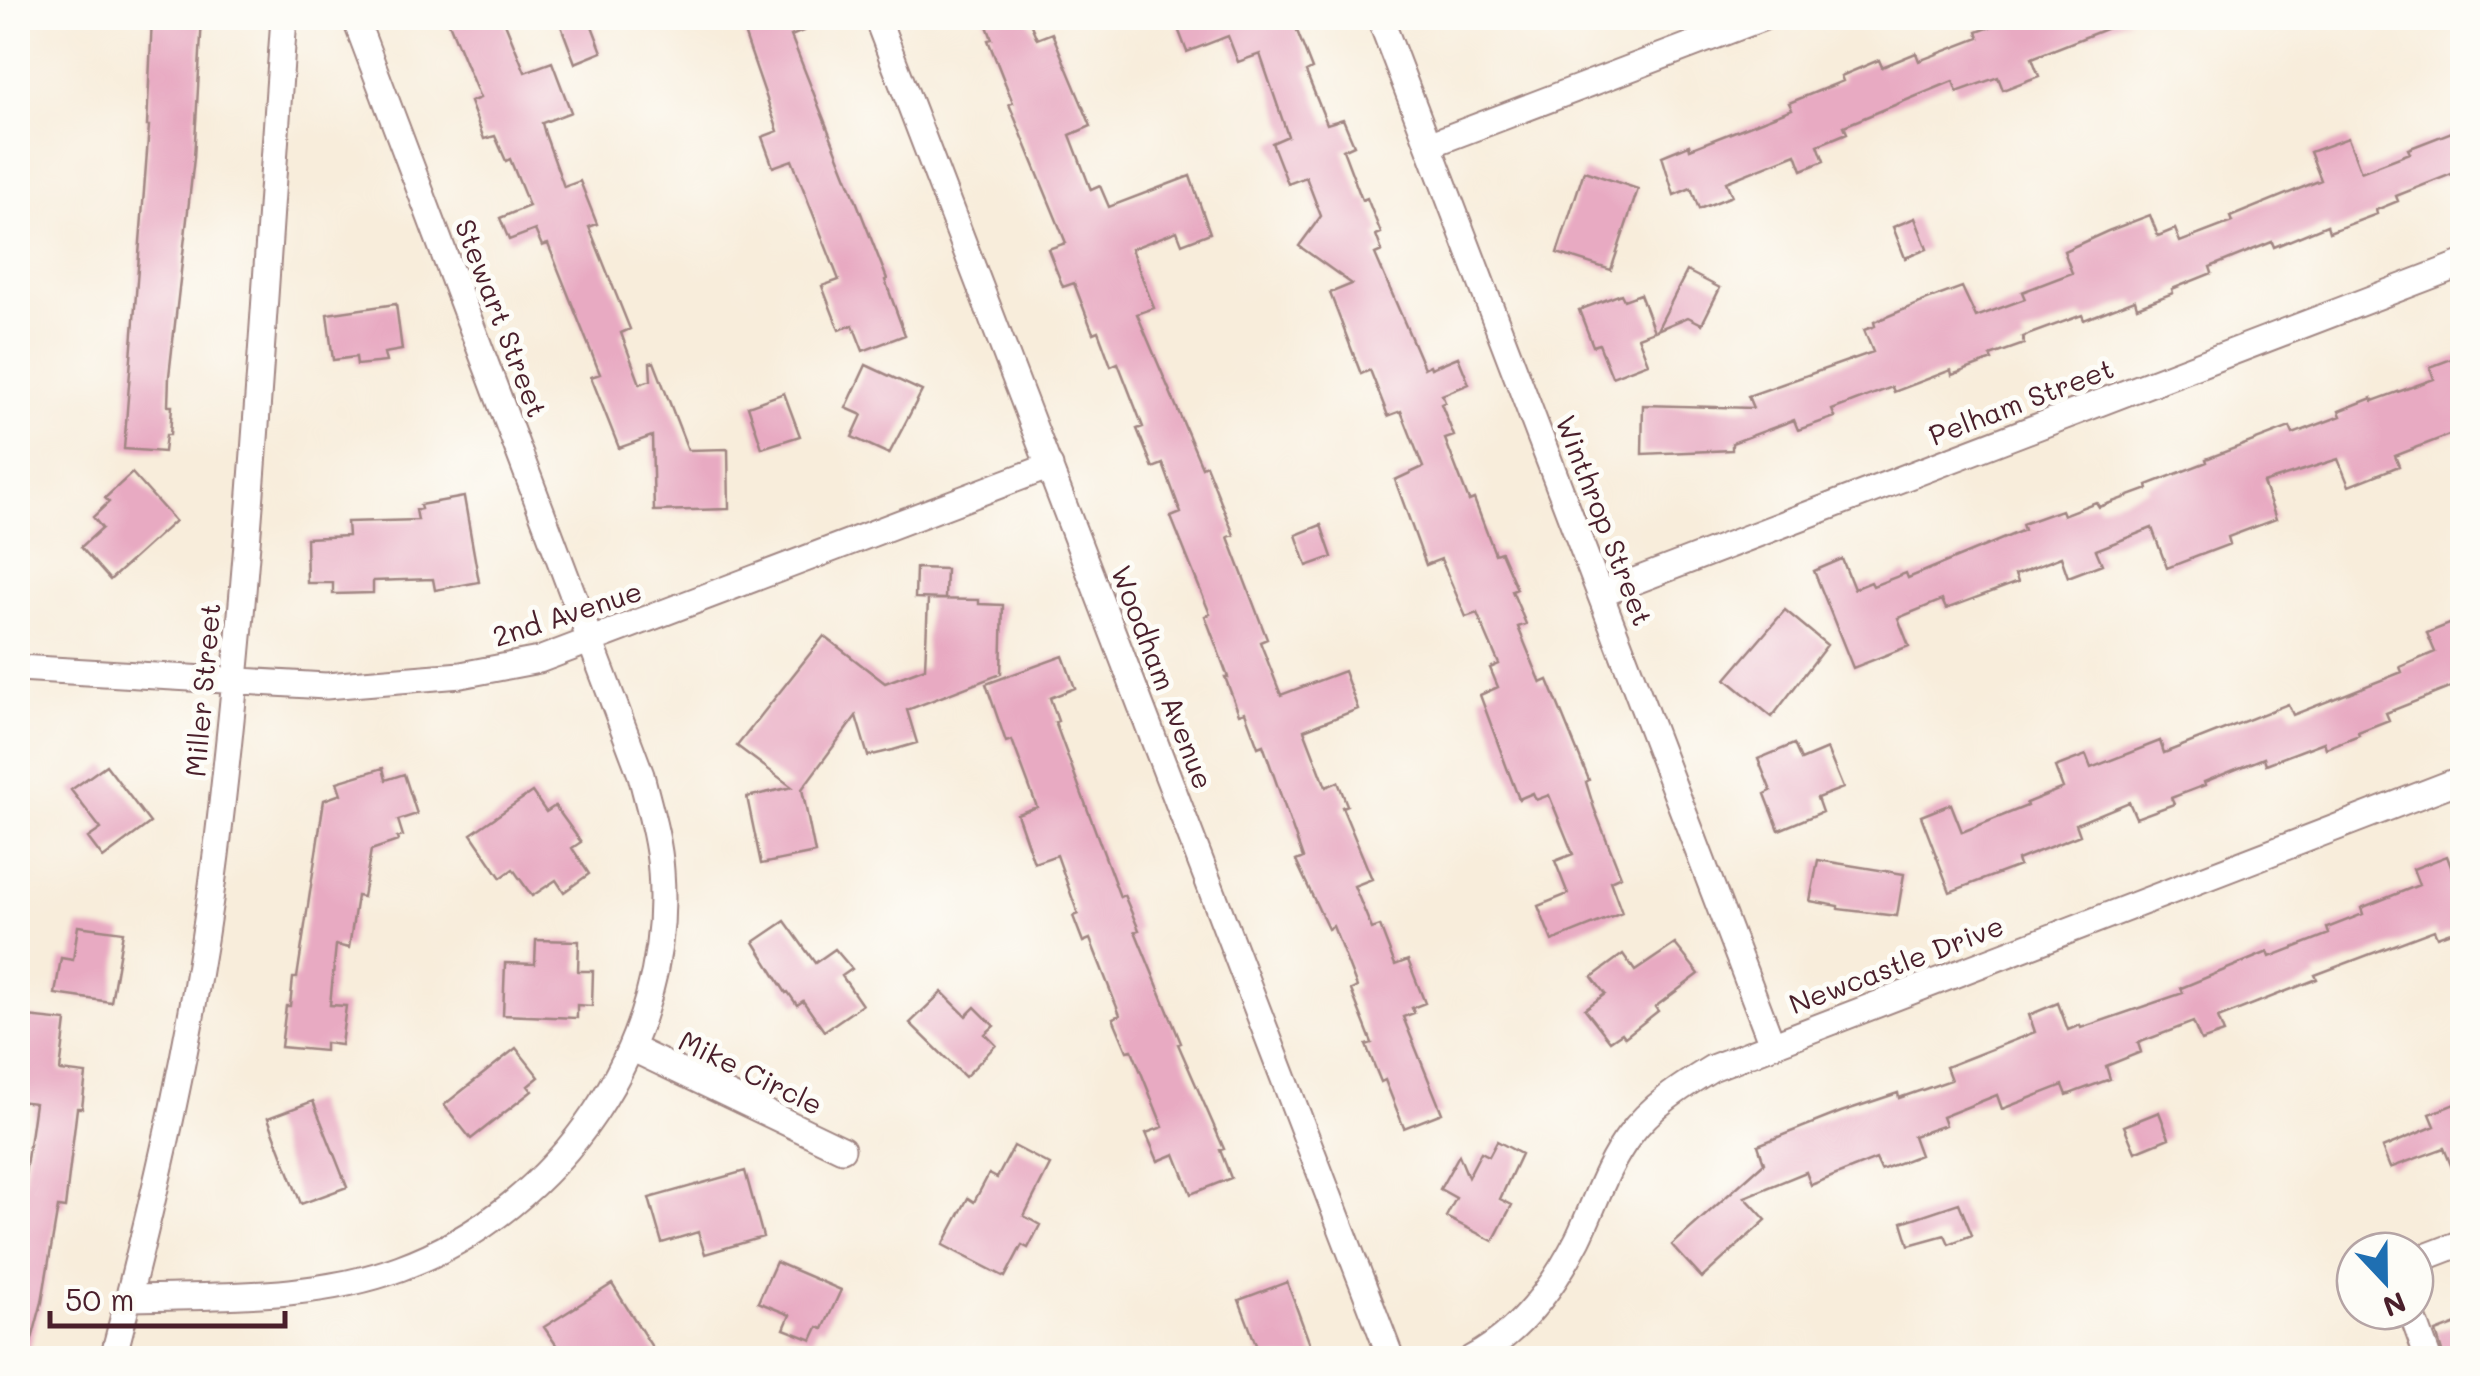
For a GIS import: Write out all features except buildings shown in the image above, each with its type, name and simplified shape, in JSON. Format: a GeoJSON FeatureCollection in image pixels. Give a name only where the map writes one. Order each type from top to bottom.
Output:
{"type":"FeatureCollection","features":[{"type":"Feature","properties":{"kind":"street","name":"Miller Street"},"geometry":{"type":"LineString","coordinates":[[114,1358],[154,1201],[216,856],[284,18]]}},
{"type":"Feature","properties":{"kind":"street","name":"Stewart Street"},"geometry":{"type":"LineString","coordinates":[[129,1298],[286,1292],[336,1285],[398,1269],[493,1219],[548,1172],[593,1118],[633,1048],[655,966],[661,873],[657,838],[641,775],[354,18]]}},
{"type":"Feature","properties":{"kind":"street","name":"Woodham Avenue"},"geometry":{"type":"LineString","coordinates":[[877,18],[1391,1358]]}},
{"type":"Feature","properties":{"kind":"street","name":"Winthrop Street"},"geometry":{"type":"LineString","coordinates":[[1380,18],[1772,1044]]}},
{"type":"Feature","properties":{"kind":"street"},"geometry":{"type":"LineString","coordinates":[[1429,145],[1762,18]]}},
{"type":"Feature","properties":{"kind":"street","name":"Pelham Street"},"geometry":{"type":"LineString","coordinates":[[1601,594],[2462,264]]}},
{"type":"Feature","properties":{"kind":"street","name":"2nd Avenue"},"geometry":{"type":"LineString","coordinates":[[18,668],[326,686],[462,675],[539,660],[1050,466]]}},
{"type":"Feature","properties":{"kind":"street","name":"Newcastle Drive"},"geometry":{"type":"LineString","coordinates":[[1472,1358],[1502,1338],[1551,1286],[1579,1237],[1610,1164],[1644,1118],[1672,1092],[1712,1068],[2462,779]]}},
{"type":"Feature","properties":{"kind":"street","name":"Mike Circle"},"geometry":{"type":"LineString","coordinates":[[633,1048],[842,1150]]}},
{"type":"Feature","properties":{"kind":"street"},"geometry":{"type":"LineString","coordinates":[[2435,1253],[2462,1242]]}},
{"type":"Feature","properties":{"kind":"street"},"geometry":{"type":"LineString","coordinates":[[2419,1331],[2428,1358]]}}]}
